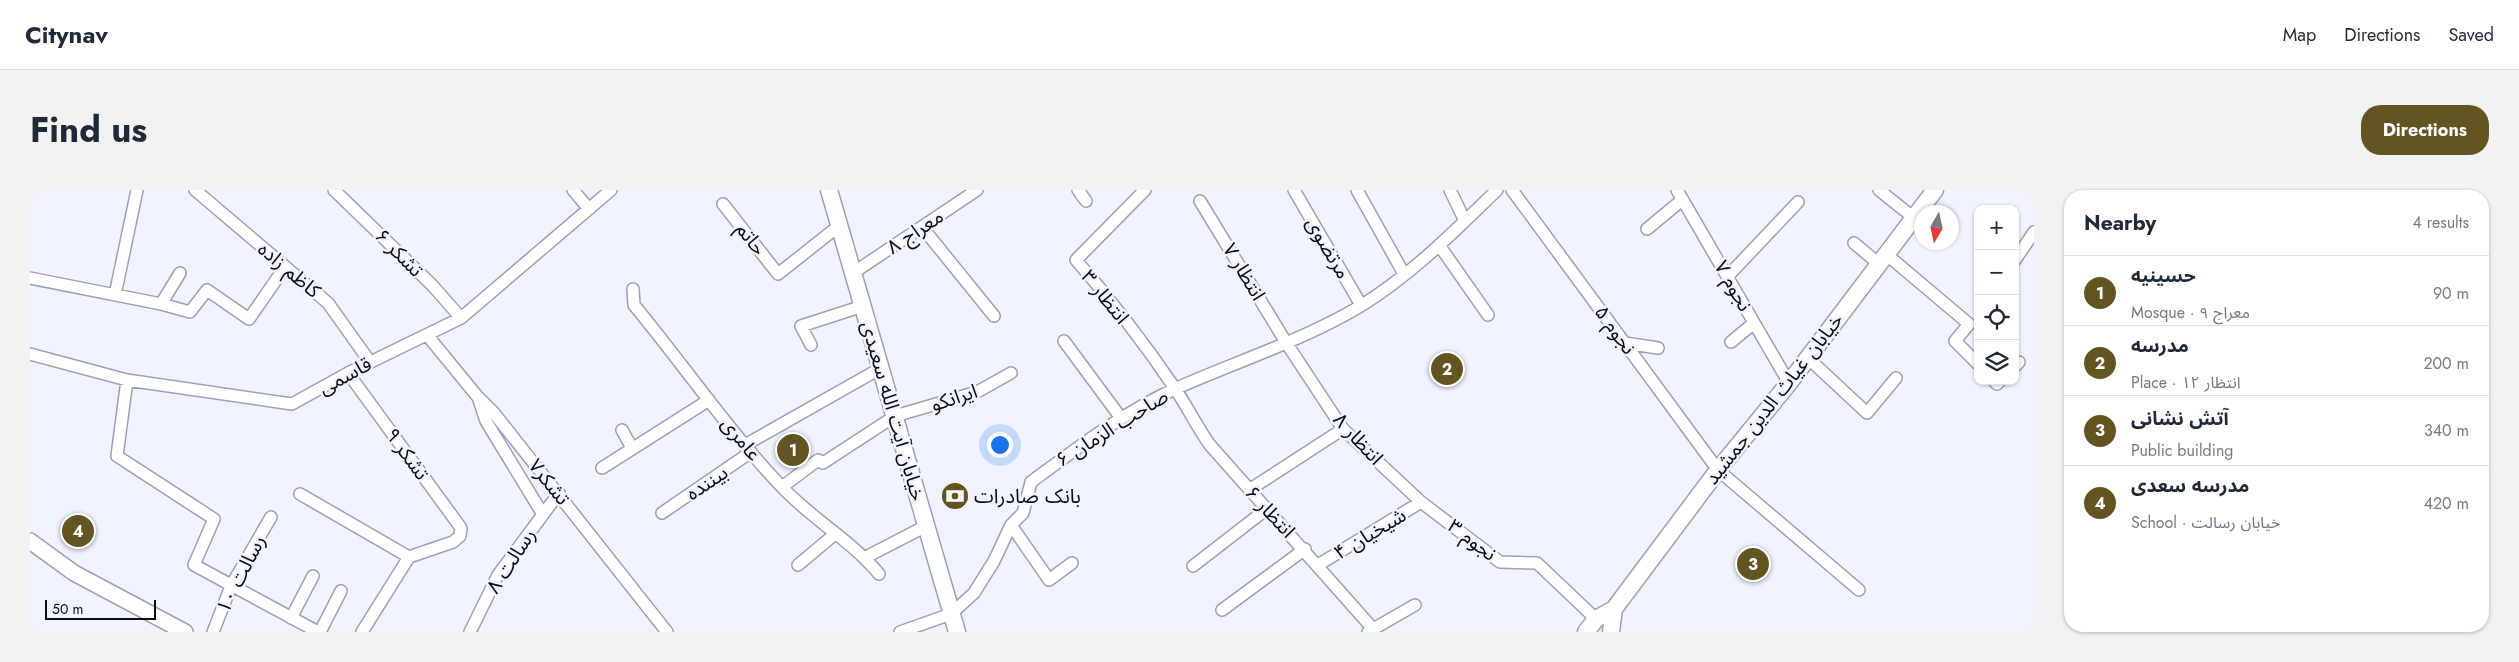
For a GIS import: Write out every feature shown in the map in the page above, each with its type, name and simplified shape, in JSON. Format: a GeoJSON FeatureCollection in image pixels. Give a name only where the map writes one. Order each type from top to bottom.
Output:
{"type":"FeatureCollection","features":[{"type":"Feature","properties":{"kind":"main road","name":"خیابان آیت الله سعیدی"},"geometry":{"type":"LineString","coordinates":[[830,190],[957,632]]}},
{"type":"Feature","properties":{"kind":"main road","name":"خیابان غیاث الدین جمشید"},"geometry":{"type":"LineString","coordinates":[[1924,205],[1935,190]]}},
{"type":"Feature","properties":{"kind":"main road","name":"خیابان غیاث الدین جمشید"},"geometry":{"type":"LineString","coordinates":[[1591,626],[1614,609],[1718,470],[1789,383],[1914,218]]}},
{"type":"Feature","properties":{"kind":"main road","name":"خیابان غیاث الدین جمشید"},"geometry":{"type":"LineString","coordinates":[[1611,632],[1614,609]]}},
{"type":"Feature","properties":{"kind":"street"},"geometry":{"type":"LineString","coordinates":[[115,295],[137,190]]}},
{"type":"Feature","properties":{"kind":"street","name":"کاظم زاده"},"geometry":{"type":"LineString","coordinates":[[195,190],[328,303],[370,362]]}},
{"type":"Feature","properties":{"kind":"street","name":"تشکر ۶"},"geometry":{"type":"LineString","coordinates":[[334,190],[432,285],[461,318]]}},
{"type":"Feature","properties":{"kind":"street"},"geometry":{"type":"LineString","coordinates":[[573,190],[590,209]]}},
{"type":"Feature","properties":{"kind":"street","name":"قاسمی"},"geometry":{"type":"LineString","coordinates":[[30,354],[128,380],[292,404],[348,373],[461,318],[611,190]]}},
{"type":"Feature","properties":{"kind":"street","name":"معراج ۸"},"geometry":{"type":"LineString","coordinates":[[853,273],[977,190]]}},
{"type":"Feature","properties":{"kind":"street"},"geometry":{"type":"LineString","coordinates":[[1078,190],[1086,201]]}},
{"type":"Feature","properties":{"kind":"street","name":"انتظار ۳"},"geometry":{"type":"LineString","coordinates":[[1145,190],[1076,260],[1103,291],[1175,389]]}},
{"type":"Feature","properties":{"kind":"street","name":"مرتضوی"},"geometry":{"type":"LineString","coordinates":[[1294,190],[1361,305]]}},
{"type":"Feature","properties":{"kind":"street"},"geometry":{"type":"LineString","coordinates":[[1357,190],[1404,274]]}},
{"type":"Feature","properties":{"kind":"street"},"geometry":{"type":"LineString","coordinates":[[1450,190],[1465,221]]}},
{"type":"Feature","properties":{"kind":"street","name":"صاحب الزمان ۶"},"geometry":{"type":"LineString","coordinates":[[951,614],[974,593],[994,561],[1011,525],[1023,513],[1030,482],[1121,418],[1175,389],[1288,344],[1361,305],[1404,274],[1439,245],[1498,190]]}},
{"type":"Feature","properties":{"kind":"street","name":"نجوم ۵"},"geometry":{"type":"LineString","coordinates":[[1512,190],[1718,470],[1859,590]]}},
{"type":"Feature","properties":{"kind":"street"},"geometry":{"type":"LineString","coordinates":[[1878,190],[1914,218]]}},
{"type":"Feature","properties":{"kind":"street"},"geometry":{"type":"LineString","coordinates":[[1647,229],[1680,195]]}},
{"type":"Feature","properties":{"kind":"street","name":"نجوم ۷"},"geometry":{"type":"LineString","coordinates":[[1680,195],[1789,383]]}},
{"type":"Feature","properties":{"kind":"street","name":"انتظار ۷"},"geometry":{"type":"LineString","coordinates":[[1200,201],[1288,344]]}},
{"type":"Feature","properties":{"kind":"street"},"geometry":{"type":"LineString","coordinates":[[1727,277],[1798,202]]}},
{"type":"Feature","properties":{"kind":"street","name":"حاتم"},"geometry":{"type":"LineString","coordinates":[[723,204],[778,274],[840,225]]}},
{"type":"Feature","properties":{"kind":"street"},"geometry":{"type":"LineString","coordinates":[[922,227],[994,316]]}},
{"type":"Feature","properties":{"kind":"street"},"geometry":{"type":"LineString","coordinates":[[2019,254],[2034,232]]}},
{"type":"Feature","properties":{"kind":"street"},"geometry":{"type":"LineString","coordinates":[[1854,243],[1883,259],[1969,324],[1955,341],[1974,360]]}},
{"type":"Feature","properties":{"kind":"street"},"geometry":{"type":"LineString","coordinates":[[1439,245],[1488,315]]}},
{"type":"Feature","properties":{"kind":"street"},"geometry":{"type":"LineString","coordinates":[[30,278],[161,304],[190,312],[206,290],[249,319],[285,267]]}},
{"type":"Feature","properties":{"kind":"street"},"geometry":{"type":"LineString","coordinates":[[161,304],[180,274]]}},
{"type":"Feature","properties":{"kind":"street","name":"عامری"},"geometry":{"type":"LineString","coordinates":[[633,289],[634,305],[748,449],[782,487],[835,534],[866,557],[879,574]]}},
{"type":"Feature","properties":{"kind":"street"},"geometry":{"type":"LineString","coordinates":[[810,345],[802,326],[863,306]]}},
{"type":"Feature","properties":{"kind":"street"},"geometry":{"type":"LineString","coordinates":[[1731,342],[1754,323]]}},
{"type":"Feature","properties":{"kind":"street","name":"تشکر۷"},"geometry":{"type":"LineString","coordinates":[[427,335],[559,493],[667,632]]}},
{"type":"Feature","properties":{"kind":"street"},"geometry":{"type":"LineString","coordinates":[[1064,341],[1121,418]]}},
{"type":"Feature","properties":{"kind":"street"},"geometry":{"type":"LineString","coordinates":[[1624,343],[1658,348]]}},
{"type":"Feature","properties":{"kind":"street","name":"انتظار ۸"},"geometry":{"type":"LineString","coordinates":[[1288,344],[1344,429],[1421,502]]}},
{"type":"Feature","properties":{"kind":"street"},"geometry":{"type":"LineString","coordinates":[[1808,358],[1867,414],[1896,378]]}},
{"type":"Feature","properties":{"kind":"street","name":"بیننده"},"geometry":{"type":"LineString","coordinates":[[662,513],[748,449],[881,368]]}},
{"type":"Feature","properties":{"kind":"street","name":"تشکر ۹"},"geometry":{"type":"LineString","coordinates":[[348,373],[461,528],[460,536],[453,542],[409,557]]}},
{"type":"Feature","properties":{"kind":"street","name":"ایرانکو"},"geometry":{"type":"LineString","coordinates":[[782,487],[818,460],[822,463],[895,416],[977,392],[1011,373]]}},
{"type":"Feature","properties":{"kind":"street"},"geometry":{"type":"LineString","coordinates":[[128,380],[117,456],[214,519],[194,565],[319,632],[341,591]]}},
{"type":"Feature","properties":{"kind":"street","name":"انتظار ۶"},"geometry":{"type":"LineString","coordinates":[[1175,389],[1193,421],[1210,445],[1318,565],[1371,631]]}},
{"type":"Feature","properties":{"kind":"street"},"geometry":{"type":"LineString","coordinates":[[477,396],[486,421],[542,513]]}},
{"type":"Feature","properties":{"kind":"street"},"geometry":{"type":"LineString","coordinates":[[602,468],[709,400]]}},
{"type":"Feature","properties":{"kind":"street"},"geometry":{"type":"LineString","coordinates":[[1249,490],[1344,429]]}},
{"type":"Feature","properties":{"kind":"street"},"geometry":{"type":"LineString","coordinates":[[622,430],[632,448]]}},
{"type":"Feature","properties":{"kind":"street","name":"رسالت ۸"},"geometry":{"type":"LineString","coordinates":[[470,632],[498,575],[542,513],[559,493]]}},
{"type":"Feature","properties":{"kind":"street"},"geometry":{"type":"LineString","coordinates":[[300,494],[409,557],[362,632]]}},
{"type":"Feature","properties":{"kind":"street","name":"شیخیان ۴"},"geometry":{"type":"LineString","coordinates":[[1318,565],[1421,502]]}},
{"type":"Feature","properties":{"kind":"street","name":"نجوم ۳"},"geometry":{"type":"LineString","coordinates":[[1421,502],[1500,562],[1537,563],[1591,626]]}},
{"type":"Feature","properties":{"kind":"street"},"geometry":{"type":"LineString","coordinates":[[1193,566],[1268,508]]}},
{"type":"Feature","properties":{"kind":"street","name":"رسالت ۱۰"},"geometry":{"type":"LineString","coordinates":[[213,632],[231,586],[271,517]]}},
{"type":"Feature","properties":{"kind":"street"},"geometry":{"type":"LineString","coordinates":[[1011,525],[1049,580],[1072,564]]}},
{"type":"Feature","properties":{"kind":"street"},"geometry":{"type":"LineString","coordinates":[[866,557],[926,526]]}},
{"type":"Feature","properties":{"kind":"street"},"geometry":{"type":"LineString","coordinates":[[798,565],[835,534]]}},
{"type":"Feature","properties":{"kind":"street"},"geometry":{"type":"LineString","coordinates":[[30,541],[74,573],[185,632]]}},
{"type":"Feature","properties":{"kind":"street"},"geometry":{"type":"LineString","coordinates":[[1222,610],[1304,549]]}},
{"type":"Feature","properties":{"kind":"street"},"geometry":{"type":"LineString","coordinates":[[291,618],[312,576]]}},
{"type":"Feature","properties":{"kind":"street"},"geometry":{"type":"LineString","coordinates":[[1371,631],[1415,605]]}},
{"type":"Feature","properties":{"kind":"street"},"geometry":{"type":"LineString","coordinates":[[900,632],[951,614]]}},
{"type":"Feature","properties":{"kind":"place","name":"مدرسه"},"geometry":{"type":"Point","coordinates":[1447,369]}},
{"type":"Feature","properties":{"kind":"place","name":"حسینیه"},"geometry":{"type":"Point","coordinates":[793,450]}},
{"type":"Feature","properties":{"kind":"place","name":"بانک صادرات"},"geometry":{"type":"Point","coordinates":[955,496]}},
{"type":"Feature","properties":{"kind":"place","name":"مدرسه سعدی"},"geometry":{"type":"Point","coordinates":[78,531]}},
{"type":"Feature","properties":{"kind":"place","name":"آتش نشانی"},"geometry":{"type":"Point","coordinates":[1753,564]}}]}
